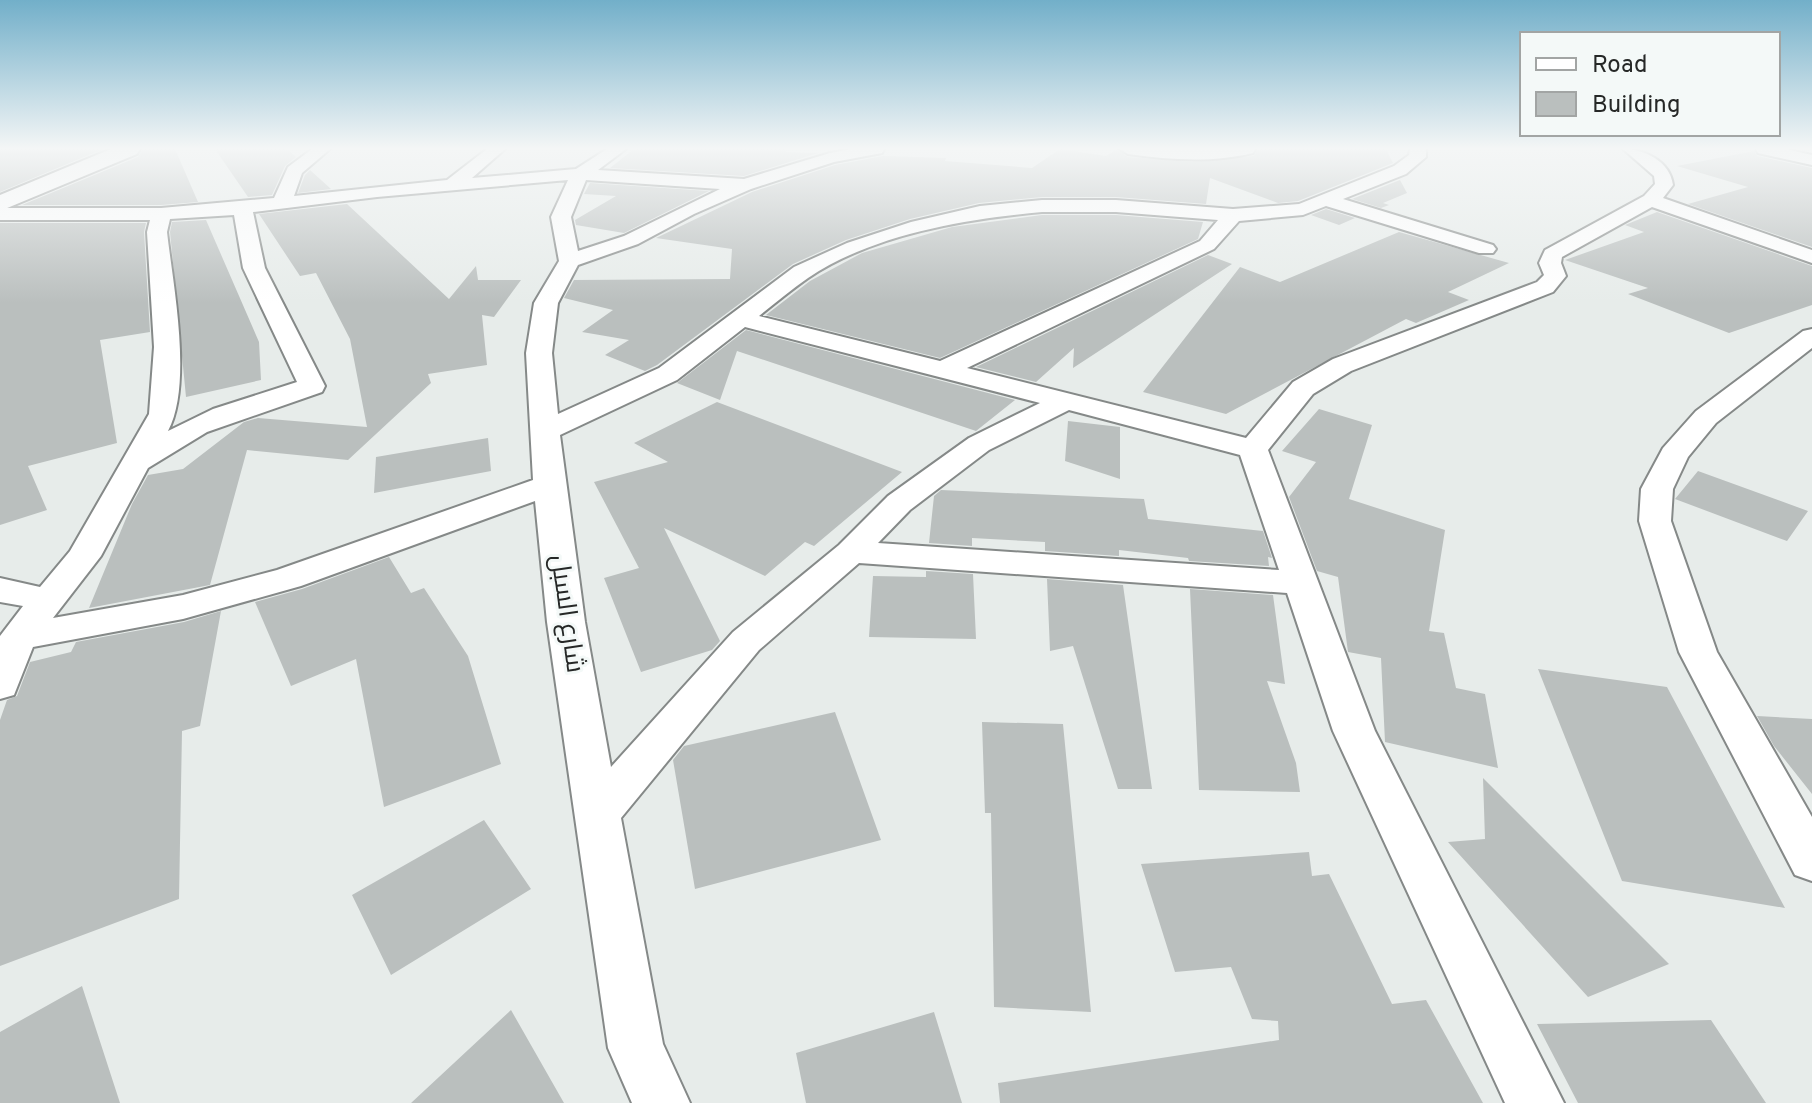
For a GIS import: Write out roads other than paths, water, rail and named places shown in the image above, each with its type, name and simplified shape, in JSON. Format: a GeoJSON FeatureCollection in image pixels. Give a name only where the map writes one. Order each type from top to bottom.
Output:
{"type":"FeatureCollection","features":[{"type":"Feature","properties":{"kind":"street"},"geometry":{"type":"LineString","coordinates":[[0,214],[161,214],[307,200]]}},
{"type":"Feature","properties":{"kind":"street"},"geometry":{"type":"LineString","coordinates":[[568,200],[561,217],[570,261],[631,240],[709,200]]}},
{"type":"Feature","properties":{"kind":"street"},"geometry":{"type":"LineString","coordinates":[[545,431],[668,374],[802,272],[854,247],[918,226],[980,212],[1042,206],[1116,206],[1233,215],[1303,209],[1324,200]]}},
{"type":"Feature","properties":{"kind":"street"},"geometry":{"type":"LineString","coordinates":[[1327,200],[1486,249]]}},
{"type":"Feature","properties":{"kind":"street"},"geometry":{"type":"LineString","coordinates":[[1253,449],[1303,388],[1342,365],[1545,287],[1555,276],[1550,263],[1552,254],[1650,200]]}},
{"type":"Feature","properties":{"kind":"street"},"geometry":{"type":"LineString","coordinates":[[1652,200],[1812,257]]}},
{"type":"Feature","properties":{"kind":"street"},"geometry":{"type":"LineString","coordinates":[[137,463],[197,426],[256,402],[312,386],[254,268],[243,208]]}},
{"type":"Feature","properties":{"kind":"street"},"geometry":{"type":"LineString","coordinates":[[0,685],[18,637],[84,556],[163,414],[167,347],[157,232],[161,214]]}},
{"type":"Feature","properties":{"kind":"street"},"geometry":{"type":"LineString","coordinates":[[943,370],[1207,245],[1233,215]]}},
{"type":"Feature","properties":{"kind":"street","name":"شارع السبل"},"geometry":{"type":"LineString","coordinates":[[570,261],[546,303],[539,353],[549,485],[596,815],[636,1048],[661,1103]]}},
{"type":"Feature","properties":{"kind":"street"},"geometry":{"type":"LineString","coordinates":[[743,319],[1253,449]]}},
{"type":"Feature","properties":{"kind":"street"},"geometry":{"type":"LineString","coordinates":[[1812,336],[1706,417],[1674,454],[1657,489],[1655,521],[1698,652],[1812,861]]}},
{"type":"Feature","properties":{"kind":"street"},"geometry":{"type":"LineString","coordinates":[[596,815],[746,641],[851,552],[899,503],[979,444],[1064,402]]}},
{"type":"Feature","properties":{"kind":"street"},"geometry":{"type":"LineString","coordinates":[[1253,449],[1354,731],[1535,1103]]}},
{"type":"Feature","properties":{"kind":"street"},"geometry":{"type":"LineString","coordinates":[[18,637],[183,607],[289,578],[549,485]]}},
{"type":"Feature","properties":{"kind":"street"},"geometry":{"type":"LineString","coordinates":[[851,552],[1300,583]]}},
{"type":"Feature","properties":{"kind":"street"},"geometry":{"type":"LineString","coordinates":[[0,590],[48,600]]}}]}
